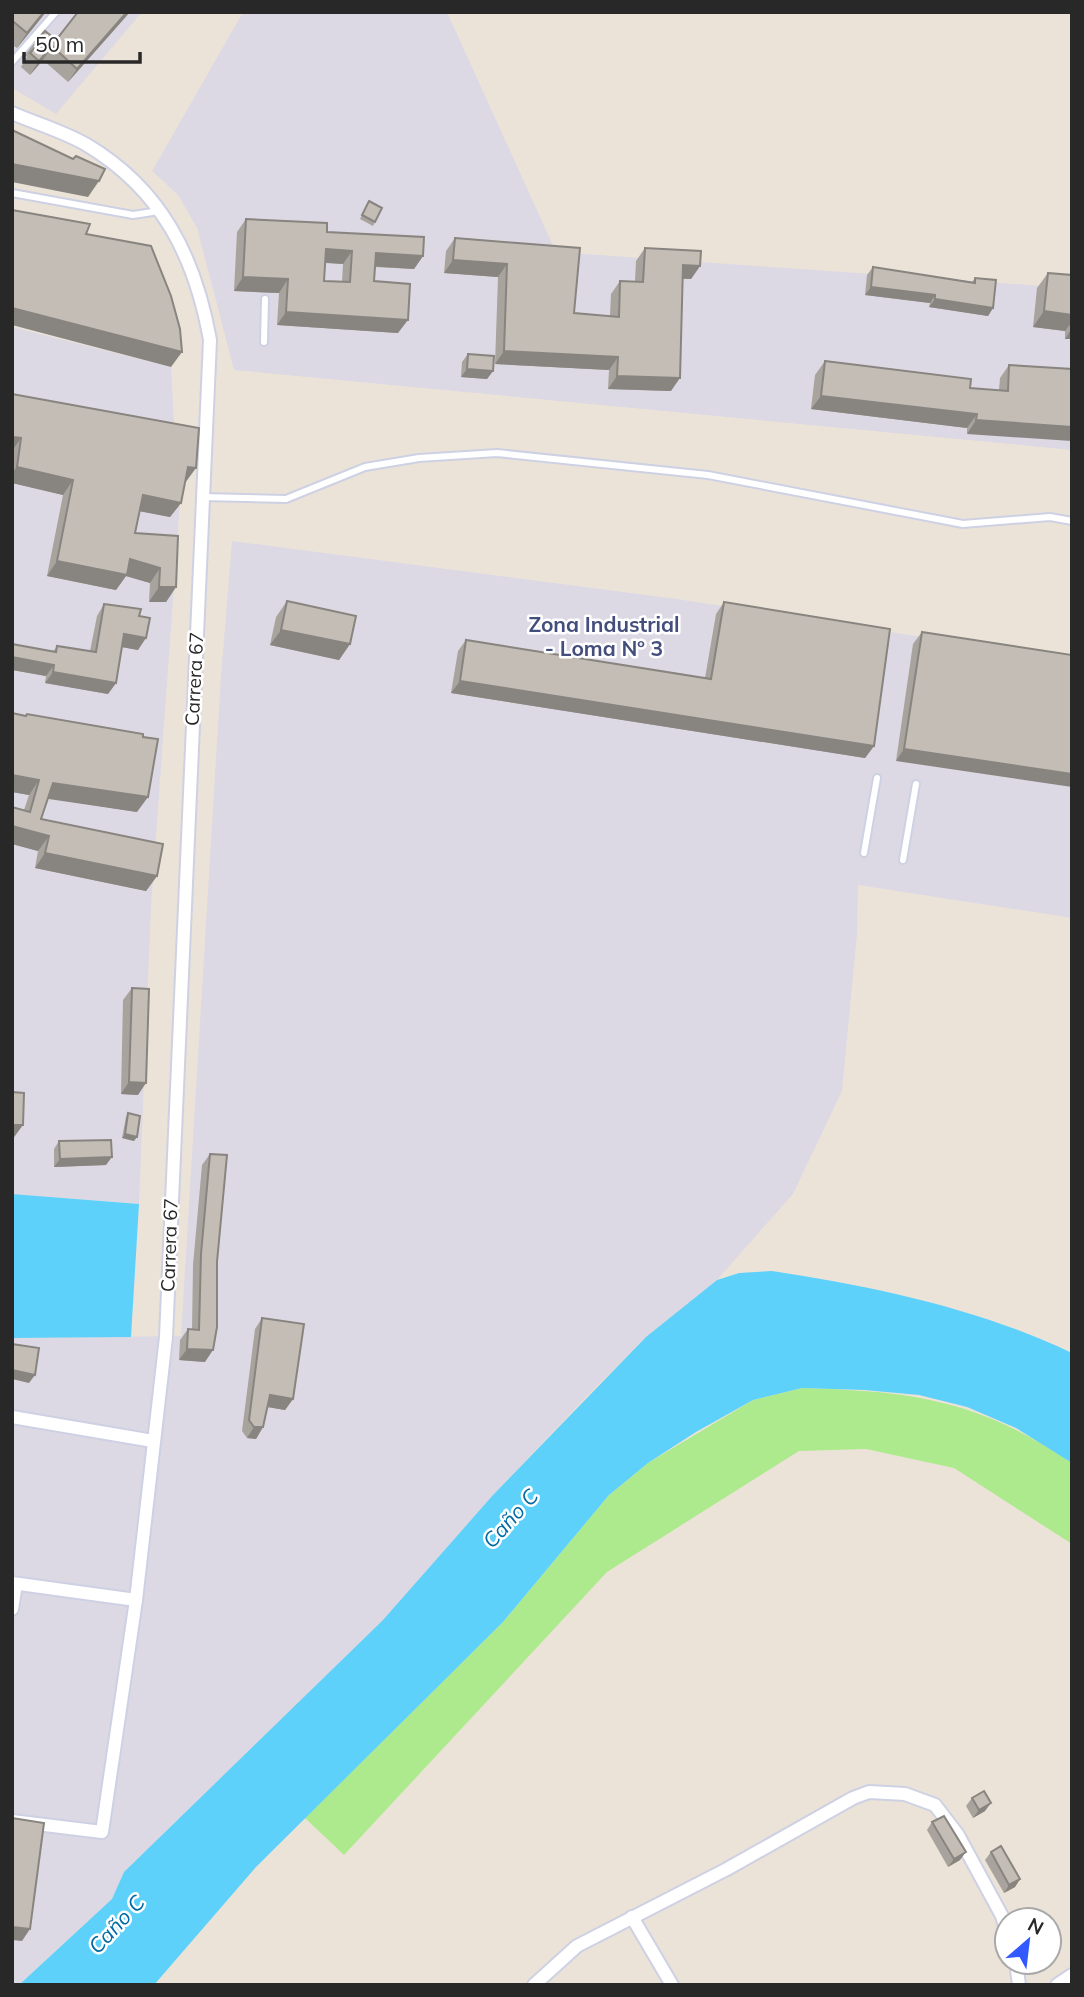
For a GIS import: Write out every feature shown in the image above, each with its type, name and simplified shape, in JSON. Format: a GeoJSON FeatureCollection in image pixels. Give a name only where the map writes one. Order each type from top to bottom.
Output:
{"type":"FeatureCollection","features":[{"type":"Feature","properties":{"kind":"street","name":"Carrera 67"},"geometry":{"type":"LineString","coordinates":[[12,113],[86,145],[131,178],[160,211],[185,251],[201,294],[210,340],[166,1337],[136,1600],[102,1832],[12,1821]]}},
{"type":"Feature","properties":{"kind":"street"},"geometry":{"type":"LineString","coordinates":[[12,1417],[153,1441]]}},
{"type":"Feature","properties":{"kind":"street"},"geometry":{"type":"LineString","coordinates":[[12,1609],[14,1583],[136,1600]]}},
{"type":"Feature","properties":{"kind":"street"},"geometry":{"type":"LineString","coordinates":[[534,1985],[577,1946],[853,1798],[881,1791],[905,1794],[934,1805],[947,1819],[996,1906]]}},
{"type":"Feature","properties":{"kind":"street"},"geometry":{"type":"LineString","coordinates":[[632,1917],[672,1985]]}},
{"type":"Feature","properties":{"kind":"street"},"geometry":{"type":"LineString","coordinates":[[1057,1985],[1072,1975]]}},
{"type":"Feature","properties":{"kind":"lane"},"geometry":{"type":"LineString","coordinates":[[12,62],[56,12]]}},
{"type":"Feature","properties":{"kind":"lane"},"geometry":{"type":"LineString","coordinates":[[12,192],[133,215],[160,211]]}},
{"type":"Feature","properties":{"kind":"lane"},"geometry":{"type":"LineString","coordinates":[[264,342],[265,299]]}},
{"type":"Feature","properties":{"kind":"lane"},"geometry":{"type":"LineString","coordinates":[[203,497],[286,499],[365,467],[419,458],[498,453],[708,475],[963,524],[1050,517],[1072,522]]}},
{"type":"Feature","properties":{"kind":"lane"},"geometry":{"type":"LineString","coordinates":[[864,853],[877,778]]}},
{"type":"Feature","properties":{"kind":"lane"},"geometry":{"type":"LineString","coordinates":[[903,860],[916,784]]}},
{"type":"Feature","properties":{"kind":"shaded area"},"geometry":{"type":"Polygon","coordinates":[[[12,12],[142,12],[56,114],[12,88],[12,12]]]}},
{"type":"Feature","properties":{"kind":"shaded area"},"geometry":{"type":"Polygon","coordinates":[[[243,12],[447,12],[556,252],[1072,288],[1072,450],[234,370],[197,228],[178,195],[152,171],[243,12]]]}},
{"type":"Feature","properties":{"kind":"shaded area"},"geometry":{"type":"Polygon","coordinates":[[[12,327],[171,367],[175,440],[12,411],[12,327]]]}},
{"type":"Feature","properties":{"kind":"shaded area"},"geometry":{"type":"Polygon","coordinates":[[[12,454],[181,488],[151,907],[139,1204],[12,1194],[12,454]]]}},
{"type":"Feature","properties":{"kind":"shaded area"},"geometry":{"type":"Polygon","coordinates":[[[232,541],[677,599],[1072,660],[1072,918],[858,885],[857,935],[842,1091],[793,1194],[717,1280],[646,1337],[589,1394],[493,1495],[383,1620],[124,1872],[112,1899],[19,1985],[12,1985],[12,1338],[181,1336],[221,675],[232,541]]]}},
{"type":"Feature","properties":{"kind":"green space"},"geometry":{"type":"Polygon","coordinates":[[[802,1388],[878,1392],[943,1403],[975,1412],[1038,1442],[1072,1463],[1072,1544],[954,1468],[866,1449],[799,1451],[607,1572],[344,1855],[305,1818],[503,1622],[609,1495],[648,1463],[753,1400],[802,1388]]]}},
{"type":"Feature","properties":{"kind":"water"},"geometry":{"type":"Polygon","coordinates":[[[12,1194],[139,1204],[131,1337],[12,1338],[12,1194]]]}},
{"type":"Feature","properties":{"kind":"water","name":"Caño C"},"geometry":{"type":"Polygon","coordinates":[[[772,1271],[888,1292],[963,1311],[1000,1323],[1072,1353],[1072,1463],[1016,1428],[967,1407],[919,1395],[802,1388],[753,1400],[648,1463],[609,1495],[503,1622],[256,1867],[154,1985],[19,1985],[112,1899],[124,1872],[383,1620],[493,1495],[646,1337],[717,1280],[739,1273],[772,1271]]]}},
{"type":"Feature","properties":{"kind":"building"},"geometry":{"type":"Polygon","coordinates":[[[12,12],[44,12],[27,33],[14,22],[12,24],[12,12]]]}},
{"type":"Feature","properties":{"kind":"building"},"geometry":{"type":"Polygon","coordinates":[[[78,12],[127,12],[77,69],[52,46],[39,61],[30,53],[38,45],[35,42],[45,31],[56,40],[78,12]]]}},
{"type":"Feature","properties":{"kind":"building"},"geometry":{"type":"Polygon","coordinates":[[[12,130],[73,159],[76,156],[105,169],[99,181],[12,164],[12,130]]]}},
{"type":"Feature","properties":{"kind":"building"},"geometry":{"type":"Polygon","coordinates":[[[369,201],[382,208],[375,222],[362,215],[369,201]]]}},
{"type":"Feature","properties":{"kind":"building"},"geometry":{"type":"Polygon","coordinates":[[[12,210],[90,224],[86,234],[151,246],[171,296],[180,329],[182,352],[12,308],[12,210]]]}},
{"type":"Feature","properties":{"kind":"building"},"geometry":{"type":"Polygon","coordinates":[[[246,219],[327,223],[327,232],[424,237],[423,256],[376,253],[374,281],[410,284],[408,320],[286,312],[288,279],[243,277],[246,219]],[[326,249],[324,281],[350,282],[352,251],[326,249]]]}},
{"type":"Feature","properties":{"kind":"building"},"geometry":{"type":"Polygon","coordinates":[[[455,238],[580,248],[574,313],[619,317],[620,281],[643,282],[645,248],[701,251],[700,266],[683,265],[680,378],[617,376],[618,357],[504,351],[507,264],[453,260],[455,238]]]}},
{"type":"Feature","properties":{"kind":"building"},"geometry":{"type":"Polygon","coordinates":[[[873,267],[975,283],[975,278],[996,280],[993,308],[935,299],[935,295],[871,287],[873,267]]]}},
{"type":"Feature","properties":{"kind":"building"},"geometry":{"type":"Polygon","coordinates":[[[1048,273],[1072,275],[1072,315],[1044,311],[1048,273]]]}},
{"type":"Feature","properties":{"kind":"building"},"geometry":{"type":"Polygon","coordinates":[[[468,354],[494,356],[493,371],[467,369],[468,354]]]}},
{"type":"Feature","properties":{"kind":"building"},"geometry":{"type":"Polygon","coordinates":[[[825,361],[971,379],[970,388],[1008,391],[1009,365],[1072,369],[1072,427],[976,420],[977,414],[821,396],[825,361]]]}},
{"type":"Feature","properties":{"kind":"building"},"geometry":{"type":"Polygon","coordinates":[[[12,394],[199,428],[196,468],[188,467],[181,503],[143,495],[135,533],[178,536],[176,587],[159,587],[160,568],[130,559],[127,575],[57,561],[73,480],[17,467],[21,438],[12,437],[12,394]]]}},
{"type":"Feature","properties":{"kind":"building"},"geometry":{"type":"Polygon","coordinates":[[[287,601],[356,616],[350,644],[281,630],[287,601]]]}},
{"type":"Feature","properties":{"kind":"building"},"geometry":{"type":"Polygon","coordinates":[[[724,602],[890,629],[874,746],[460,681],[466,640],[711,679],[724,602]]]}},
{"type":"Feature","properties":{"kind":"building"},"geometry":{"type":"Polygon","coordinates":[[[104,604],[141,609],[139,616],[150,618],[146,638],[124,634],[116,683],[53,672],[54,665],[12,657],[12,644],[56,652],[57,646],[96,652],[104,604]]]}},
{"type":"Feature","properties":{"kind":"building"},"geometry":{"type":"Polygon","coordinates":[[[922,632],[1072,655],[1072,774],[904,749],[922,632]]]}},
{"type":"Feature","properties":{"kind":"building"},"geometry":{"type":"Polygon","coordinates":[[[12,713],[143,734],[143,737],[158,739],[148,797],[53,783],[41,819],[163,844],[157,876],[45,853],[49,836],[12,826],[12,807],[30,812],[39,780],[12,775],[12,713]]]}},
{"type":"Feature","properties":{"kind":"building"},"geometry":{"type":"Polygon","coordinates":[[[132,988],[149,989],[146,1083],[129,1082],[132,988]]]}},
{"type":"Feature","properties":{"kind":"building"},"geometry":{"type":"Polygon","coordinates":[[[12,1092],[24,1093],[23,1125],[12,1125],[12,1092]]]}},
{"type":"Feature","properties":{"kind":"building"},"geometry":{"type":"Polygon","coordinates":[[[128,1113],[140,1116],[137,1137],[125,1134],[128,1113]]]}},
{"type":"Feature","properties":{"kind":"building"},"geometry":{"type":"Polygon","coordinates":[[[111,1140],[112,1157],[60,1159],[59,1141],[111,1140]]]}},
{"type":"Feature","properties":{"kind":"building"},"geometry":{"type":"Polygon","coordinates":[[[210,1154],[227,1155],[217,1262],[217,1327],[213,1350],[187,1349],[188,1329],[199,1330],[201,1254],[210,1154]]]}},
{"type":"Feature","properties":{"kind":"building"},"geometry":{"type":"Polygon","coordinates":[[[262,1318],[304,1324],[293,1399],[270,1395],[263,1427],[254,1427],[249,1420],[262,1318]]]}},
{"type":"Feature","properties":{"kind":"building"},"geometry":{"type":"Polygon","coordinates":[[[12,1344],[39,1348],[35,1375],[12,1370],[12,1344]]]}},
{"type":"Feature","properties":{"kind":"building"},"geometry":{"type":"Polygon","coordinates":[[[984,1791],[991,1803],[979,1810],[972,1798],[984,1791]]]}},
{"type":"Feature","properties":{"kind":"building"},"geometry":{"type":"Polygon","coordinates":[[[944,1816],[966,1852],[954,1859],[932,1822],[944,1816]]]}},
{"type":"Feature","properties":{"kind":"building"},"geometry":{"type":"Polygon","coordinates":[[[12,1818],[44,1823],[30,1929],[12,1927],[12,1818]]]}},
{"type":"Feature","properties":{"kind":"building"},"geometry":{"type":"Polygon","coordinates":[[[1001,1846],[1020,1879],[1009,1885],[991,1852],[1001,1846]]]}},
{"type":"Feature","properties":{"kind":"district","name":"Zona Industrial - Loma Nº 3"},"geometry":{"type":"Point","coordinates":[604,636]}}]}
